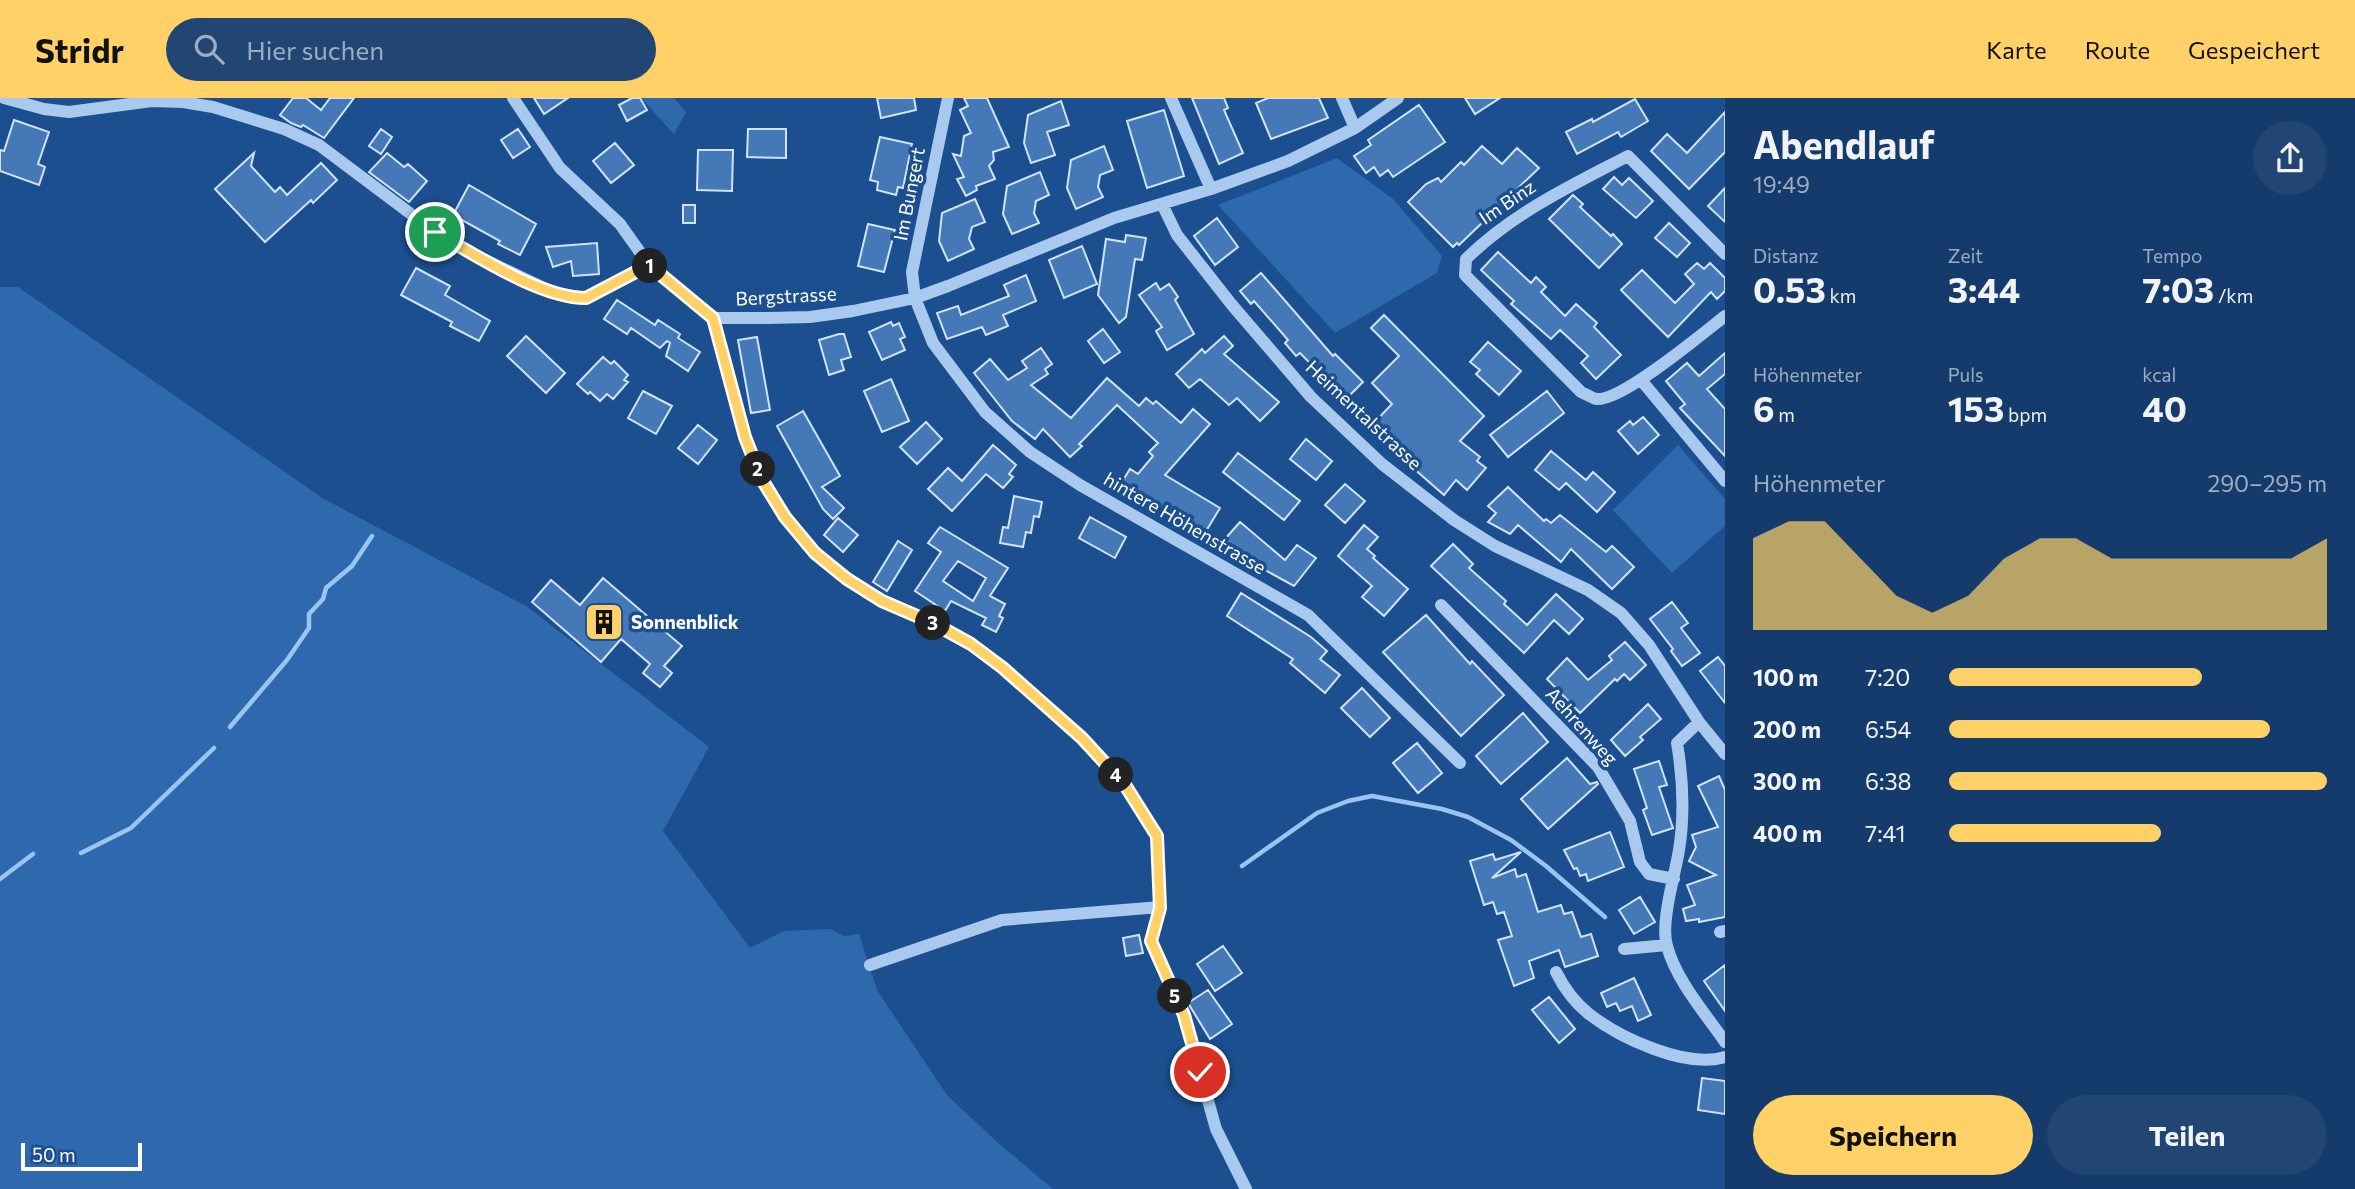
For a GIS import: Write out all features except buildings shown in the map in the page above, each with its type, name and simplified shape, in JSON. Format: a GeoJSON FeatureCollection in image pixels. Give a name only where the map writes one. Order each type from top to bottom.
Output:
{"type":"FeatureCollection","features":[{"type":"Feature","properties":{"kind":"street"},"geometry":{"type":"LineString","coordinates":[[4,98],[44,109],[69,112],[152,101],[184,102],[214,107],[284,129],[319,145],[435,232],[554,293],[586,298],[649,265]]}},
{"type":"Feature","properties":{"kind":"street","name":"Bergstrasse"},"geometry":{"type":"LineString","coordinates":[[513,98],[560,167],[620,224],[649,265],[713,318],[810,317],[915,298],[1114,218],[1211,189],[1287,161],[1356,128],[1398,98]]}},
{"type":"Feature","properties":{"kind":"street","name":"Im Bungert"},"geometry":{"type":"LineString","coordinates":[[915,298],[912,272],[948,98]]}},
{"type":"Feature","properties":{"kind":"street"},"geometry":{"type":"LineString","coordinates":[[1171,98],[1211,189]]}},
{"type":"Feature","properties":{"kind":"street"},"geometry":{"type":"LineString","coordinates":[[1342,98],[1356,128]]}},
{"type":"Feature","properties":{"kind":"street","name":"Im Binz"},"geometry":{"type":"LineString","coordinates":[[1641,380],[1613,396],[1597,399],[1581,392],[1465,275],[1466,260],[1487,239],[1538,202],[1628,156],[1725,254]]}},
{"type":"Feature","properties":{"kind":"street","name":"Heimentalstrasse"},"geometry":{"type":"LineString","coordinates":[[1162,204],[1177,235],[1232,305],[1311,397],[1382,464],[1454,520],[1495,546],[1588,590],[1621,613],[1649,645],[1699,722],[1725,754]]}},
{"type":"Feature","properties":{"kind":"street","name":"hintere Höhenstrasse"},"geometry":{"type":"LineString","coordinates":[[915,298],[933,343],[950,366],[985,412],[1030,453],[1080,485],[1308,615],[1460,763]]}},
{"type":"Feature","properties":{"kind":"street"},"geometry":{"type":"LineString","coordinates":[[1725,316],[1641,380],[1725,481]]}},
{"type":"Feature","properties":{"kind":"street"},"geometry":{"type":"LineString","coordinates":[[713,318],[745,437],[761,478],[785,517],[815,553],[847,579],[882,601],[933,623],[971,644],[1003,668],[1082,738],[1125,785],[1157,836],[1160,908],[1151,941],[1184,1015],[1216,1129],[1247,1189]]}},
{"type":"Feature","properties":{"kind":"street","name":"Aehrenweg"},"geometry":{"type":"LineString","coordinates":[[1441,605],[1598,767],[1630,821],[1640,862],[1649,874],[1674,879]]}},
{"type":"Feature","properties":{"kind":"street"},"geometry":{"type":"LineString","coordinates":[[1699,722],[1677,743],[1683,780],[1683,814],[1665,926],[1667,945],[1687,989],[1725,1042]]}},
{"type":"Feature","properties":{"kind":"street"},"geometry":{"type":"LineString","coordinates":[[870,965],[1002,920],[1160,908]]}},
{"type":"Feature","properties":{"kind":"street"},"geometry":{"type":"LineString","coordinates":[[1624,949],[1667,945]]}},
{"type":"Feature","properties":{"kind":"street"},"geometry":{"type":"LineString","coordinates":[[1556,972],[1563,986],[1587,1013],[1619,1034],[1665,1052],[1698,1059],[1717,1060],[1725,1057]]}},
{"type":"Feature","properties":{"kind":"shaded area"},"geometry":{"type":"Polygon","coordinates":[[[641,98],[674,98],[686,112],[674,134],[641,98]]]}},
{"type":"Feature","properties":{"kind":"shaded area"},"geometry":{"type":"Polygon","coordinates":[[[1337,158],[1393,199],[1442,256],[1437,273],[1335,333],[1218,205],[1337,158]]]}},
{"type":"Feature","properties":{"kind":"shaded area"},"geometry":{"type":"Polygon","coordinates":[[[0,287],[18,287],[324,499],[526,606],[709,747],[663,831],[750,948],[784,931],[831,929],[844,936],[859,934],[877,990],[947,1095],[1053,1189],[0,1189],[0,287]]]}},
{"type":"Feature","properties":{"kind":"shaded area"},"geometry":{"type":"Polygon","coordinates":[[[1678,445],[1725,499],[1725,526],[1672,573],[1613,510],[1678,445]]]}},
{"type":"Feature","properties":{"kind":"waterway"},"geometry":{"type":"LineString","coordinates":[[230,727],[287,660],[309,628],[309,614],[323,599],[326,588],[352,566],[372,536]]}},
{"type":"Feature","properties":{"kind":"waterway"},"geometry":{"type":"LineString","coordinates":[[81,853],[131,828],[214,748]]}},
{"type":"Feature","properties":{"kind":"waterway"},"geometry":{"type":"LineString","coordinates":[[1242,866],[1317,813],[1348,801],[1372,796],[1442,809],[1468,817],[1511,840],[1605,917]]}},
{"type":"Feature","properties":{"kind":"waterway"},"geometry":{"type":"LineString","coordinates":[[0,879],[33,854]]}},
{"type":"Feature","properties":{"kind":"place","name":"Sonnenblick"},"geometry":{"type":"Point","coordinates":[604,622]}},
{"type":"Feature","properties":{"kind":"route"},"geometry":{"type":"LineString","coordinates":[[435,232],[533,285],[577,298],[586,298],[649,265],[713,318],[745,437],[761,478],[785,517],[815,553],[847,579],[882,601],[933,623],[971,644],[1003,668],[1082,738],[1125,785],[1157,836],[1160,908],[1151,941],[1184,1015],[1200,1072]]}}]}
